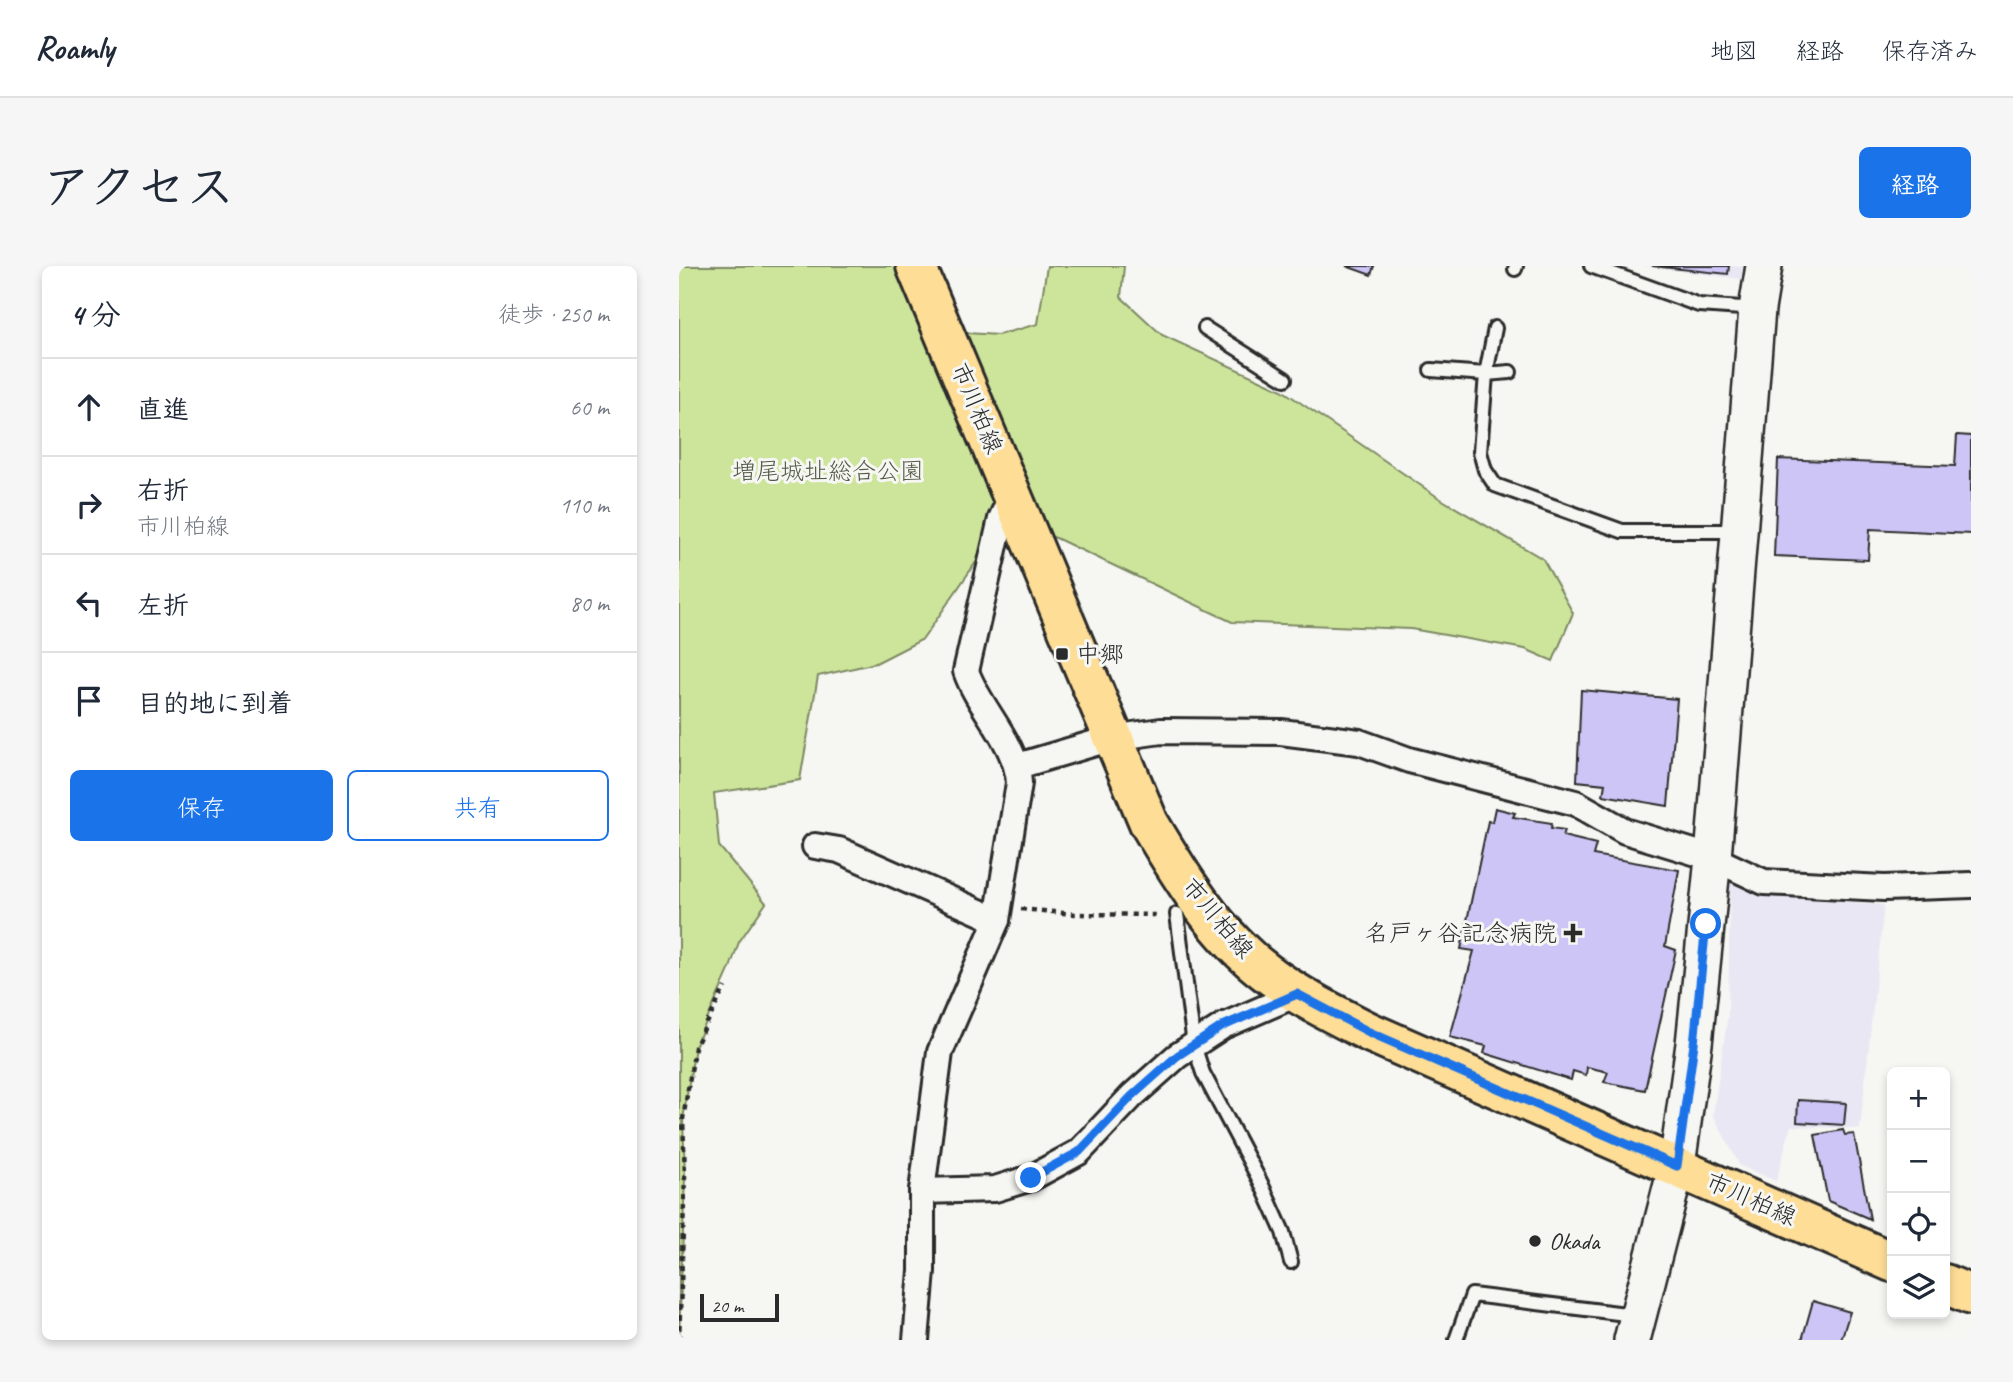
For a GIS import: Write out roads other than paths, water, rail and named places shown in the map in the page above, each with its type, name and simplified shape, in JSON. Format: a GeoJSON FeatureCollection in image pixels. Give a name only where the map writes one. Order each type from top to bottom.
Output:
{"type":"FeatureCollection","features":[{"type":"Feature","properties":{"kind":"main road","name":"市川柏線"},"geometry":{"type":"LineString","coordinates":[[916,266],[1013,492],[1149,823],[1198,899],[1235,944],[1266,972],[1297,994],[1369,1032],[1887,1260]]}},
{"type":"Feature","properties":{"kind":"main road"},"geometry":{"type":"LineString","coordinates":[[1950,1286],[1971,1295]]}},
{"type":"Feature","properties":{"kind":"street"},"geometry":{"type":"LineString","coordinates":[[1635,1328],[1677,1166],[1694,1044],[1713,858],[1757,309],[1764,266]]}},
{"type":"Feature","properties":{"kind":"street"},"geometry":{"type":"LineString","coordinates":[[916,1340],[922,1271],[922,1191],[940,1052],[998,914],[1019,783],[1018,766],[972,688],[966,671],[1001,519],[1013,492]]}},
{"type":"Feature","properties":{"kind":"street"},"geometry":{"type":"LineString","coordinates":[[1018,766],[1112,738],[1161,731],[1281,732],[1359,742],[1409,760],[1576,803],[1625,831],[1713,858],[1764,882],[1884,888],[1971,886]]}},
{"type":"Feature","properties":{"kind":"street"},"geometry":{"type":"LineString","coordinates":[[815,846],[839,850],[998,914]]}},
{"type":"Feature","properties":{"kind":"street"},"geometry":{"type":"LineString","coordinates":[[922,1191],[995,1189],[1043,1171],[1079,1152],[1132,1096],[1194,1045],[1223,1026],[1297,994]]}},
{"type":"Feature","properties":{"kind":"lane"},"geometry":{"type":"LineString","coordinates":[[1591,266],[1699,305],[1757,309]]}},
{"type":"Feature","properties":{"kind":"lane"},"geometry":{"type":"LineString","coordinates":[[1205,328],[1285,379]]}},
{"type":"Feature","properties":{"kind":"lane"},"geometry":{"type":"LineString","coordinates":[[1495,328],[1486,374],[1480,452],[1485,470],[1495,485],[1622,531],[1739,531]]}},
{"type":"Feature","properties":{"kind":"lane"},"geometry":{"type":"LineString","coordinates":[[1431,370],[1486,374],[1510,372]]}},
{"type":"Feature","properties":{"kind":"lane"},"geometry":{"type":"LineString","coordinates":[[1177,914],[1194,1045],[1203,1073],[1261,1183],[1283,1232],[1291,1262]]}},
{"type":"Feature","properties":{"kind":"lane"},"geometry":{"type":"LineString","coordinates":[[1456,1340],[1472,1295],[1635,1328]]}},
{"type":"Feature","properties":{"kind":"place","name":"中郷"},"geometry":{"type":"Point","coordinates":[1062,654]}},
{"type":"Feature","properties":{"kind":"place","name":"名戸ヶ谷記念病院"},"geometry":{"type":"Point","coordinates":[1573,933]}},
{"type":"Feature","properties":{"kind":"place","name":"Okada"},"geometry":{"type":"Point","coordinates":[1535,1241]}},
{"type":"Feature","properties":{"kind":"park label","name":"増尾城址総合公園"},"geometry":{"type":"Point","coordinates":[828,471]}}]}
